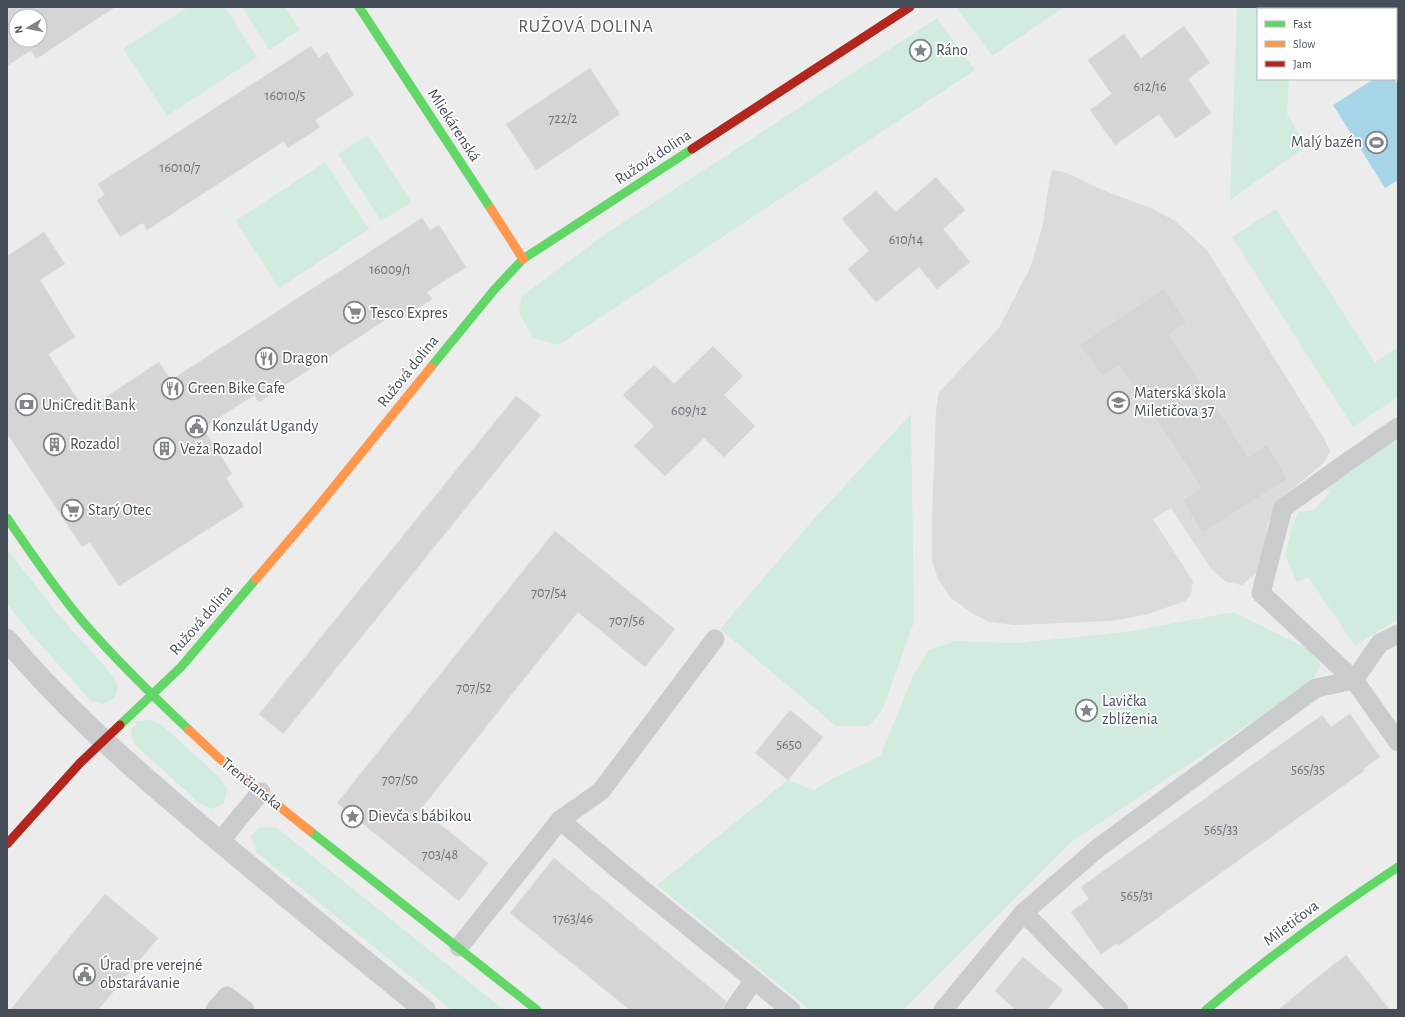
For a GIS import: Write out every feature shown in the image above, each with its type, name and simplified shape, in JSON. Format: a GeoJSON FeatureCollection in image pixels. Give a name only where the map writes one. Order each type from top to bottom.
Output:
{"type":"FeatureCollection","features":[{"type":"Feature","properties":{"kind":"street","name":"Mliekárenská"},"geometry":{"type":"LineString","coordinates":[[359,7],[523,259]]}},
{"type":"Feature","properties":{"kind":"street","name":"Ružová dolina"},"geometry":{"type":"LineString","coordinates":[[7,844],[80,763],[180,667],[311,515],[494,290],[523,259],[910,7]]}},
{"type":"Feature","properties":{"kind":"street","name":"Trenčianska"},"geometry":{"type":"LineString","coordinates":[[7,518],[46,575],[70,606],[152,695],[220,759],[537,1010]]}},
{"type":"Feature","properties":{"kind":"street"},"geometry":{"type":"LineString","coordinates":[[7,640],[52,691],[103,740],[220,842],[425,1010]]}},
{"type":"Feature","properties":{"kind":"street","name":"Miletičova"},"geometry":{"type":"LineString","coordinates":[[1206,1010],[1310,926],[1398,867]]}},
{"type":"Feature","properties":{"kind":"lane"},"geometry":{"type":"LineString","coordinates":[[1398,428],[1283,508],[1262,593],[1354,680],[1398,742]]}},
{"type":"Feature","properties":{"kind":"lane"},"geometry":{"type":"LineString","coordinates":[[943,1010],[1023,913],[1098,848],[1316,688],[1354,680],[1380,643],[1398,634]]}},
{"type":"Feature","properties":{"kind":"lane"},"geometry":{"type":"LineString","coordinates":[[459,947],[560,820],[601,791],[715,640]]}},
{"type":"Feature","properties":{"kind":"lane"},"geometry":{"type":"LineString","coordinates":[[220,842],[261,792]]}},
{"type":"Feature","properties":{"kind":"lane"},"geometry":{"type":"LineString","coordinates":[[560,820],[620,871],[791,1010]]}},
{"type":"Feature","properties":{"kind":"lane"},"geometry":{"type":"LineString","coordinates":[[1023,913],[1119,1010]]}},
{"type":"Feature","properties":{"kind":"lane"},"geometry":{"type":"LineString","coordinates":[[733,1010],[754,980]]}},
{"type":"Feature","properties":{"kind":"lane"},"geometry":{"type":"LineString","coordinates":[[215,1010],[227,996],[245,1010]]}},
{"type":"Feature","properties":{"kind":"shaded area","name":"Materská škola Miletičova 37"},"geometry":{"type":"Polygon","coordinates":[[[1052,170],[1067,173],[1105,191],[1153,209],[1175,221],[1207,250],[1322,435],[1330,451],[1325,462],[1280,499],[1267,525],[1265,561],[1255,574],[1242,585],[1226,582],[1212,570],[1171,508],[1153,519],[1193,581],[1191,595],[1185,601],[1145,615],[1111,621],[1014,625],[989,622],[972,613],[951,598],[938,579],[932,561],[936,411],[939,392],[999,328],[1031,266],[1043,224],[1052,170]]]}},
{"type":"Feature","properties":{"kind":"green space"},"geometry":{"type":"Polygon","coordinates":[[[188,7],[225,7],[257,57],[167,116],[123,49],[188,7]]]}},
{"type":"Feature","properties":{"kind":"green space"},"geometry":{"type":"Polygon","coordinates":[[[242,7],[285,7],[300,30],[269,50],[242,7]]]}},
{"type":"Feature","properties":{"kind":"green space"},"geometry":{"type":"Polygon","coordinates":[[[956,7],[1064,7],[992,56],[956,7]]]}},
{"type":"Feature","properties":{"kind":"green space"},"geometry":{"type":"Polygon","coordinates":[[[1237,7],[1293,7],[1257,8],[1257,80],[1289,80],[1287,113],[1306,147],[1230,200],[1237,7]]]}},
{"type":"Feature","properties":{"kind":"green space"},"geometry":{"type":"Polygon","coordinates":[[[937,18],[975,70],[559,345],[533,338],[519,313],[521,297],[604,235],[937,18]]]}},
{"type":"Feature","properties":{"kind":"green space"},"geometry":{"type":"Polygon","coordinates":[[[368,135],[412,202],[381,221],[338,154],[368,135]]]}},
{"type":"Feature","properties":{"kind":"green space"},"geometry":{"type":"Polygon","coordinates":[[[325,162],[369,229],[279,288],[235,221],[325,162]]]}},
{"type":"Feature","properties":{"kind":"green space"},"geometry":{"type":"Polygon","coordinates":[[[1276,209],[1375,362],[1398,347],[1398,397],[1353,427],[1232,237],[1276,209]]]}},
{"type":"Feature","properties":{"kind":"green space"},"geometry":{"type":"Polygon","coordinates":[[[911,414],[914,622],[882,711],[869,726],[836,726],[720,629],[812,521],[911,414]]]}},
{"type":"Feature","properties":{"kind":"green space"},"geometry":{"type":"Polygon","coordinates":[[[1398,439],[1398,619],[1355,646],[1308,577],[1297,582],[1285,556],[1292,527],[1299,512],[1314,510],[1330,493],[1325,487],[1398,439]]]}},
{"type":"Feature","properties":{"kind":"green space"},"geometry":{"type":"Polygon","coordinates":[[[7,549],[56,612],[113,676],[118,686],[115,698],[103,704],[91,701],[32,635],[7,604],[7,549]]]}},
{"type":"Feature","properties":{"kind":"green space"},"geometry":{"type":"Polygon","coordinates":[[[1233,612],[1317,653],[1320,666],[1310,684],[1071,842],[903,1010],[810,1010],[657,885],[788,780],[814,790],[832,779],[880,756],[913,676],[929,650],[956,641],[1015,643],[1127,632],[1233,612]]]}},
{"type":"Feature","properties":{"kind":"green space"},"geometry":{"type":"Polygon","coordinates":[[[149,720],[161,724],[218,776],[227,789],[224,803],[212,809],[199,803],[134,744],[131,731],[137,721],[149,720]]]}},
{"type":"Feature","properties":{"kind":"green space"},"geometry":{"type":"Polygon","coordinates":[[[276,827],[504,1010],[452,1010],[256,852],[251,836],[259,828],[276,827]]]}},
{"type":"Feature","properties":{"kind":"water","name":"Malý bazén"},"geometry":{"type":"Polygon","coordinates":[[[1372,80],[1395,80],[1398,85],[1398,180],[1385,188],[1333,105],[1372,80]]]}},
{"type":"Feature","properties":{"kind":"building"},"geometry":{"type":"Polygon","coordinates":[[[7,7],[115,7],[36,59],[31,50],[7,66],[7,7]]]}},
{"type":"Feature","properties":{"kind":"building"},"geometry":{"type":"Polygon","coordinates":[[[1184,26],[1210,63],[1188,79],[1211,113],[1176,138],[1159,114],[1115,145],[1090,110],[1112,94],[1088,60],[1124,34],[1141,58],[1184,26]]]}},
{"type":"Feature","properties":{"kind":"building"},"geometry":{"type":"Polygon","coordinates":[[[311,46],[319,58],[327,52],[354,95],[315,120],[320,127],[288,148],[284,141],[147,230],[143,223],[120,237],[97,200],[105,195],[98,184],[311,46]]]}},
{"type":"Feature","properties":{"kind":"building"},"geometry":{"type":"Polygon","coordinates":[[[590,68],[620,114],[536,170],[506,124],[590,68]]]}},
{"type":"Feature","properties":{"kind":"building"},"geometry":{"type":"Polygon","coordinates":[[[936,177],[965,210],[943,229],[970,262],[937,289],[919,267],[876,302],[848,269],[869,251],[842,219],[876,191],[896,212],[936,177]]]}},
{"type":"Feature","properties":{"kind":"building"},"geometry":{"type":"Polygon","coordinates":[[[422,218],[430,230],[439,225],[466,267],[427,292],[432,299],[400,320],[396,313],[259,402],[254,395],[203,428],[232,474],[226,478],[244,506],[119,586],[90,542],[82,547],[7,433],[7,256],[44,232],[65,264],[40,280],[75,337],[48,354],[85,411],[159,362],[171,380],[422,218]]]}},
{"type":"Feature","properties":{"kind":"building"},"geometry":{"type":"Polygon","coordinates":[[[1164,288],[1187,323],[1169,334],[1249,457],[1267,444],[1288,479],[1202,534],[1182,500],[1201,487],[1120,366],[1102,376],[1079,344],[1164,288]]]}},
{"type":"Feature","properties":{"kind":"building"},"geometry":{"type":"Polygon","coordinates":[[[713,346],[743,376],[724,395],[755,426],[724,457],[704,438],[665,476],[634,446],[654,426],[623,395],[654,365],[674,384],[713,346]]]}},
{"type":"Feature","properties":{"kind":"building"},"geometry":{"type":"Polygon","coordinates":[[[516,396],[541,415],[283,734],[259,714],[516,396]]]}},
{"type":"Feature","properties":{"kind":"building"},"geometry":{"type":"Polygon","coordinates":[[[555,531],[675,629],[645,667],[578,612],[535,665],[421,809],[488,863],[459,901],[337,803],[555,531]]]}},
{"type":"Feature","properties":{"kind":"building"},"geometry":{"type":"Polygon","coordinates":[[[790,710],[823,737],[788,780],[755,753],[790,710]]]}},
{"type":"Feature","properties":{"kind":"building"},"geometry":{"type":"Polygon","coordinates":[[[1350,714],[1380,757],[1363,769],[1364,771],[1118,946],[1117,943],[1101,954],[1071,912],[1089,899],[1081,887],[1322,715],[1331,727],[1350,714]]]}},
{"type":"Feature","properties":{"kind":"building"},"geometry":{"type":"Polygon","coordinates":[[[554,858],[726,1001],[722,1010],[630,1010],[510,913],[554,858]]]}},
{"type":"Feature","properties":{"kind":"building"},"geometry":{"type":"Polygon","coordinates":[[[105,894],[158,938],[98,1010],[10,1010],[105,894]]]}},
{"type":"Feature","properties":{"kind":"building"},"geometry":{"type":"Polygon","coordinates":[[[1346,955],[1390,1010],[1278,1010],[1308,985],[1346,955]]]}},
{"type":"Feature","properties":{"kind":"building"},"geometry":{"type":"Polygon","coordinates":[[[1023,957],[1063,990],[1047,1010],[1016,1010],[995,991],[1023,957]]]}},
{"type":"Feature","properties":{"kind":"traffic: fast"},"geometry":{"type":"LineString","coordinates":[[359,7],[491,209]]}},
{"type":"Feature","properties":{"kind":"traffic: fast"},"geometry":{"type":"LineString","coordinates":[[431,367],[494,290],[523,259],[692,149]]}},
{"type":"Feature","properties":{"kind":"traffic: fast"},"geometry":{"type":"LineString","coordinates":[[7,518],[54,585],[84,623],[135,678],[189,730]]}},
{"type":"Feature","properties":{"kind":"traffic: fast"},"geometry":{"type":"LineString","coordinates":[[120,725],[181,667],[256,579]]}},
{"type":"Feature","properties":{"kind":"traffic: fast"},"geometry":{"type":"LineString","coordinates":[[310,831],[537,1010]]}},
{"type":"Feature","properties":{"kind":"traffic: fast"},"geometry":{"type":"LineString","coordinates":[[1206,1010],[1252,972],[1300,936],[1398,867]]}},
{"type":"Feature","properties":{"kind":"traffic: slow"},"geometry":{"type":"LineString","coordinates":[[491,209],[523,259]]}},
{"type":"Feature","properties":{"kind":"traffic: slow"},"geometry":{"type":"LineString","coordinates":[[256,579],[316,509],[431,367]]}},
{"type":"Feature","properties":{"kind":"traffic: slow"},"geometry":{"type":"LineString","coordinates":[[189,730],[220,759],[310,831]]}},
{"type":"Feature","properties":{"kind":"traffic: jam"},"geometry":{"type":"LineString","coordinates":[[692,149],[910,7]]}},
{"type":"Feature","properties":{"kind":"traffic: jam"},"geometry":{"type":"LineString","coordinates":[[7,844],[80,763],[120,725]]}},
{"type":"Feature","properties":{"kind":"place","name":"Ráno"},"geometry":{"type":"Point","coordinates":[920,50]}},
{"type":"Feature","properties":{"kind":"place","name":"Malý bazén"},"geometry":{"type":"Point","coordinates":[1377,142]}},
{"type":"Feature","properties":{"kind":"place","name":"Tesco Expres"},"geometry":{"type":"Point","coordinates":[354,313]}},
{"type":"Feature","properties":{"kind":"place","name":"Dragon"},"geometry":{"type":"Point","coordinates":[267,358]}},
{"type":"Feature","properties":{"kind":"place","name":"Green Bike Cafe"},"geometry":{"type":"Point","coordinates":[172,388]}},
{"type":"Feature","properties":{"kind":"place","name":"Materská škola Miletičova 37"},"geometry":{"type":"Point","coordinates":[1119,402]}},
{"type":"Feature","properties":{"kind":"place","name":"UniCredit Bank"},"geometry":{"type":"Point","coordinates":[27,405]}},
{"type":"Feature","properties":{"kind":"place","name":"Konzulát Ugandy"},"geometry":{"type":"Point","coordinates":[196,426]}},
{"type":"Feature","properties":{"kind":"place","name":"Rozadol"},"geometry":{"type":"Point","coordinates":[54,444]}},
{"type":"Feature","properties":{"kind":"place","name":"Veža Rozadol"},"geometry":{"type":"Point","coordinates":[164,449]}},
{"type":"Feature","properties":{"kind":"place","name":"Starý Otec"},"geometry":{"type":"Point","coordinates":[72,510]}},
{"type":"Feature","properties":{"kind":"place","name":"Lavička zblíženia"},"geometry":{"type":"Point","coordinates":[1086,710]}},
{"type":"Feature","properties":{"kind":"place","name":"Dievča s bábikou"},"geometry":{"type":"Point","coordinates":[353,816]}},
{"type":"Feature","properties":{"kind":"place","name":"Úrad pre verejné obstarávanie"},"geometry":{"type":"Point","coordinates":[85,974]}},
{"type":"Feature","properties":{"kind":"district","name":"RUŽOVÁ DOLINA"},"geometry":{"type":"Point","coordinates":[586,27]}}]}
